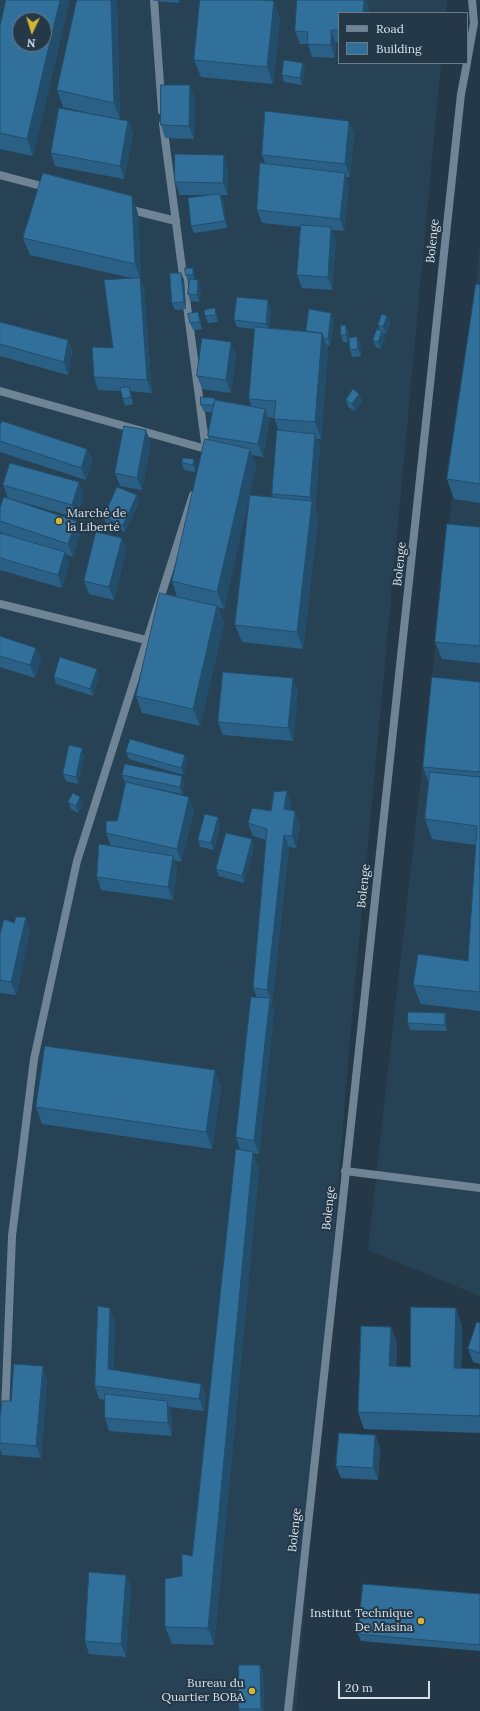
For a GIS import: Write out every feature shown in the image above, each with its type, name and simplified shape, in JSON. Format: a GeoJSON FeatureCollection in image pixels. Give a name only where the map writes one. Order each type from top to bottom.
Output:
{"type":"FeatureCollection","features":[{"type":"Feature","properties":{"kind":"street"},"geometry":{"type":"LineString","coordinates":[[0,391],[205,453],[176,221],[164,143],[154,0]]}},
{"type":"Feature","properties":{"kind":"street","name":"Bolenge"},"geometry":{"type":"LineString","coordinates":[[468,56],[474,23],[472,0]]}},
{"type":"Feature","properties":{"kind":"street","name":"Bolenge"},"geometry":{"type":"LineString","coordinates":[[288,1711],[345,1171],[407,610],[460,102],[467,64]]}},
{"type":"Feature","properties":{"kind":"street"},"geometry":{"type":"LineString","coordinates":[[0,176],[54,189]]}},
{"type":"Feature","properties":{"kind":"street"},"geometry":{"type":"LineString","coordinates":[[122,207],[176,221]]}},
{"type":"Feature","properties":{"kind":"street"},"geometry":{"type":"LineString","coordinates":[[4,1419],[12,1236],[34,1059],[77,862],[196,485]]}},
{"type":"Feature","properties":{"kind":"street"},"geometry":{"type":"LineString","coordinates":[[0,604],[146,640]]}},
{"type":"Feature","properties":{"kind":"street"},"geometry":{"type":"LineString","coordinates":[[345,1171],[480,1188]]}},
{"type":"Feature","properties":{"kind":"shaded area"},"geometry":{"type":"Polygon","coordinates":[[[0,0],[447,0],[446,12],[338,12],[338,64],[441,64],[351,1027],[296,1711],[0,1711],[0,0]]]}},
{"type":"Feature","properties":{"kind":"shaded area"},"geometry":{"type":"Polygon","coordinates":[[[480,247],[480,1296],[368,1250],[480,247]]]}},
{"type":"Feature","properties":{"kind":"building"},"geometry":{"type":"Polygon","coordinates":[[[6,0],[60,0],[52,34],[52,12],[12,12],[12,52],[48,52],[27,139],[0,133],[0,27],[6,0]]]}},
{"type":"Feature","properties":{"kind":"building"},"geometry":{"type":"Polygon","coordinates":[[[77,0],[111,0],[114,103],[57,90],[77,0]]]}},
{"type":"Feature","properties":{"kind":"building"},"geometry":{"type":"Polygon","coordinates":[[[200,0],[274,1],[267,67],[194,60],[200,0]]]}},
{"type":"Feature","properties":{"kind":"building"},"geometry":{"type":"Polygon","coordinates":[[[297,0],[364,0],[363,12],[338,12],[338,30],[331,30],[331,45],[307,44],[308,32],[295,31],[297,0]]]}},
{"type":"Feature","properties":{"kind":"building"},"geometry":{"type":"Polygon","coordinates":[[[284,60],[303,63],[300,78],[282,75],[284,60]]]}},
{"type":"Feature","properties":{"kind":"building"},"geometry":{"type":"Polygon","coordinates":[[[161,85],[190,85],[189,126],[161,125],[161,85]]]}},
{"type":"Feature","properties":{"kind":"building"},"geometry":{"type":"Polygon","coordinates":[[[59,108],[128,121],[120,166],[51,153],[59,108]]]}},
{"type":"Feature","properties":{"kind":"building"},"geometry":{"type":"Polygon","coordinates":[[[265,111],[349,121],[345,164],[262,155],[265,111]]]}},
{"type":"Feature","properties":{"kind":"building"},"geometry":{"type":"Polygon","coordinates":[[[175,154],[224,155],[223,183],[175,182],[175,154]]]}},
{"type":"Feature","properties":{"kind":"building"},"geometry":{"type":"Polygon","coordinates":[[[260,163],[345,173],[340,219],[257,210],[260,163]]]}},
{"type":"Feature","properties":{"kind":"building"},"geometry":{"type":"Polygon","coordinates":[[[43,173],[132,196],[135,264],[23,238],[43,173]]]}},
{"type":"Feature","properties":{"kind":"building"},"geometry":{"type":"Polygon","coordinates":[[[220,194],[225,221],[191,226],[188,198],[220,194]]]}},
{"type":"Feature","properties":{"kind":"building"},"geometry":{"type":"Polygon","coordinates":[[[301,225],[331,227],[328,277],[297,275],[301,225]]]}},
{"type":"Feature","properties":{"kind":"building"},"geometry":{"type":"Polygon","coordinates":[[[185,268],[193,268],[193,275],[186,275],[185,268]]]}},
{"type":"Feature","properties":{"kind":"building"},"geometry":{"type":"Polygon","coordinates":[[[170,273],[181,273],[184,302],[172,303],[170,273]]]}},
{"type":"Feature","properties":{"kind":"building"},"geometry":{"type":"Polygon","coordinates":[[[140,278],[147,380],[94,377],[92,347],[113,348],[104,280],[140,278]]]}},
{"type":"Feature","properties":{"kind":"building"},"geometry":{"type":"Polygon","coordinates":[[[190,279],[198,280],[197,295],[188,294],[190,279]]]}},
{"type":"Feature","properties":{"kind":"building"},"geometry":{"type":"Polygon","coordinates":[[[476,284],[480,285],[480,484],[447,479],[476,284]]]}},
{"type":"Feature","properties":{"kind":"building"},"geometry":{"type":"Polygon","coordinates":[[[237,297],[268,300],[266,324],[234,320],[237,297]]]}},
{"type":"Feature","properties":{"kind":"building"},"geometry":{"type":"Polygon","coordinates":[[[215,308],[216,315],[205,316],[204,310],[215,308]]]}},
{"type":"Feature","properties":{"kind":"building"},"geometry":{"type":"Polygon","coordinates":[[[309,309],[331,313],[328,339],[324,338],[322,333],[306,331],[309,309]]]}},
{"type":"Feature","properties":{"kind":"building"},"geometry":{"type":"Polygon","coordinates":[[[198,312],[200,322],[190,323],[188,314],[198,312]]]}},
{"type":"Feature","properties":{"kind":"building"},"geometry":{"type":"Polygon","coordinates":[[[382,314],[387,316],[383,327],[378,325],[382,314]]]}},
{"type":"Feature","properties":{"kind":"building"},"geometry":{"type":"Polygon","coordinates":[[[0,322],[68,340],[64,362],[0,344],[0,322]]]}},
{"type":"Feature","properties":{"kind":"building"},"geometry":{"type":"Polygon","coordinates":[[[341,325],[346,326],[346,335],[341,335],[341,325]]]}},
{"type":"Feature","properties":{"kind":"building"},"geometry":{"type":"Polygon","coordinates":[[[255,327],[322,333],[315,422],[274,419],[276,401],[249,399],[255,327]]]}},
{"type":"Feature","properties":{"kind":"building"},"geometry":{"type":"Polygon","coordinates":[[[377,329],[382,331],[378,342],[373,340],[377,329]]]}},
{"type":"Feature","properties":{"kind":"building"},"geometry":{"type":"Polygon","coordinates":[[[357,337],[358,349],[350,350],[349,338],[357,337]]]}},
{"type":"Feature","properties":{"kind":"building"},"geometry":{"type":"Polygon","coordinates":[[[202,338],[231,342],[226,380],[197,376],[202,338]]]}},
{"type":"Feature","properties":{"kind":"building"},"geometry":{"type":"Polygon","coordinates":[[[129,387],[131,397],[123,399],[120,388],[129,387]]]}},
{"type":"Feature","properties":{"kind":"building"},"geometry":{"type":"Polygon","coordinates":[[[353,389],[359,394],[352,404],[346,400],[353,389]]]}},
{"type":"Feature","properties":{"kind":"building"},"geometry":{"type":"Polygon","coordinates":[[[201,397],[215,398],[214,405],[201,405],[201,397]]]}},
{"type":"Feature","properties":{"kind":"building"},"geometry":{"type":"Polygon","coordinates":[[[215,400],[265,409],[258,444],[208,436],[215,400]]]}},
{"type":"Feature","properties":{"kind":"building"},"geometry":{"type":"Polygon","coordinates":[[[2,421],[87,449],[81,468],[0,441],[0,426],[2,421]]]}},
{"type":"Feature","properties":{"kind":"building"},"geometry":{"type":"Polygon","coordinates":[[[124,426],[146,430],[137,478],[115,473],[124,426]]]}},
{"type":"Feature","properties":{"kind":"building"},"geometry":{"type":"Polygon","coordinates":[[[277,430],[315,434],[310,497],[272,494],[277,430]]]}},
{"type":"Feature","properties":{"kind":"building"},"geometry":{"type":"Polygon","coordinates":[[[205,439],[250,449],[217,592],[172,581],[205,439]]]}},
{"type":"Feature","properties":{"kind":"building"},"geometry":{"type":"Polygon","coordinates":[[[183,458],[194,459],[193,465],[182,463],[183,458]]]}},
{"type":"Feature","properties":{"kind":"building"},"geometry":{"type":"Polygon","coordinates":[[[10,463],[79,482],[72,505],[3,485],[10,463]]]}},
{"type":"Feature","properties":{"kind":"building"},"geometry":{"type":"Polygon","coordinates":[[[117,487],[137,495],[123,525],[104,517],[117,487]]]}},
{"type":"Feature","properties":{"kind":"building"},"geometry":{"type":"Polygon","coordinates":[[[250,495],[312,501],[297,632],[235,625],[250,495]]]}},
{"type":"Feature","properties":{"kind":"building"},"geometry":{"type":"Polygon","coordinates":[[[4,497],[76,521],[68,544],[0,521],[0,508],[4,497]]]}},
{"type":"Feature","properties":{"kind":"building"},"geometry":{"type":"Polygon","coordinates":[[[447,524],[480,527],[480,646],[435,642],[447,524]]]}},
{"type":"Feature","properties":{"kind":"building"},"geometry":{"type":"Polygon","coordinates":[[[96,532],[122,538],[109,587],[84,581],[96,532]]]}},
{"type":"Feature","properties":{"kind":"building"},"geometry":{"type":"Polygon","coordinates":[[[0,533],[65,552],[58,575],[0,558],[0,533]]]}},
{"type":"Feature","properties":{"kind":"building"},"geometry":{"type":"Polygon","coordinates":[[[160,593],[217,606],[193,709],[136,696],[160,593]]]}},
{"type":"Feature","properties":{"kind":"building"},"geometry":{"type":"Polygon","coordinates":[[[0,636],[36,648],[30,665],[0,656],[0,636]]]}},
{"type":"Feature","properties":{"kind":"building"},"geometry":{"type":"Polygon","coordinates":[[[60,657],[97,669],[90,689],[54,677],[60,657]]]}},
{"type":"Feature","properties":{"kind":"building"},"geometry":{"type":"Polygon","coordinates":[[[223,672],[293,678],[288,728],[218,722],[223,672]]]}},
{"type":"Feature","properties":{"kind":"building"},"geometry":{"type":"Polygon","coordinates":[[[432,677],[480,682],[480,772],[423,767],[432,677]]]}},
{"type":"Feature","properties":{"kind":"building"},"geometry":{"type":"Polygon","coordinates":[[[130,739],[185,755],[181,768],[126,752],[130,739]]]}},
{"type":"Feature","properties":{"kind":"building"},"geometry":{"type":"Polygon","coordinates":[[[69,745],[82,748],[76,777],[63,774],[69,745]]]}},
{"type":"Feature","properties":{"kind":"building"},"geometry":{"type":"Polygon","coordinates":[[[125,764],[182,776],[180,787],[122,775],[125,764]]]}},
{"type":"Feature","properties":{"kind":"building"},"geometry":{"type":"Polygon","coordinates":[[[430,772],[480,777],[480,992],[413,985],[418,954],[468,961],[477,826],[425,819],[430,772]]]}},
{"type":"Feature","properties":{"kind":"building"},"geometry":{"type":"Polygon","coordinates":[[[126,782],[189,797],[177,849],[106,833],[106,821],[117,821],[126,782]]]}},
{"type":"Feature","properties":{"kind":"building"},"geometry":{"type":"Polygon","coordinates":[[[287,791],[284,809],[295,811],[292,836],[284,835],[267,990],[253,988],[267,829],[248,823],[252,808],[271,811],[274,792],[287,791]]]}},
{"type":"Feature","properties":{"kind":"building"},"geometry":{"type":"Polygon","coordinates":[[[73,793],[80,797],[76,806],[68,802],[73,793]]]}},
{"type":"Feature","properties":{"kind":"building"},"geometry":{"type":"Polygon","coordinates":[[[205,814],[218,817],[211,843],[198,840],[205,814]]]}},
{"type":"Feature","properties":{"kind":"building"},"geometry":{"type":"Polygon","coordinates":[[[226,833],[252,839],[242,876],[216,869],[226,833]]]}},
{"type":"Feature","properties":{"kind":"building"},"geometry":{"type":"Polygon","coordinates":[[[99,844],[173,856],[168,887],[97,877],[99,844]]]}},
{"type":"Feature","properties":{"kind":"building"},"geometry":{"type":"Polygon","coordinates":[[[16,917],[26,917],[11,982],[0,980],[0,934],[4,919],[14,923],[16,917]]]}},
{"type":"Feature","properties":{"kind":"building"},"geometry":{"type":"Polygon","coordinates":[[[251,997],[270,998],[254,1141],[236,1137],[251,997]]]}},
{"type":"Feature","properties":{"kind":"building"},"geometry":{"type":"Polygon","coordinates":[[[408,1012],[445,1013],[445,1025],[408,1023],[408,1012]]]}},
{"type":"Feature","properties":{"kind":"building"},"geometry":{"type":"Polygon","coordinates":[[[45,1046],[215,1070],[206,1132],[36,1107],[45,1046]]]}},
{"type":"Feature","properties":{"kind":"building"},"geometry":{"type":"Polygon","coordinates":[[[236,1149],[253,1152],[208,1628],[165,1627],[165,1579],[182,1576],[182,1554],[192,1556],[236,1149]]]}},
{"type":"Feature","properties":{"kind":"building"},"geometry":{"type":"Polygon","coordinates":[[[98,1306],[110,1308],[108,1369],[201,1384],[199,1399],[95,1386],[98,1306]]]}},
{"type":"Feature","properties":{"kind":"building"},"geometry":{"type":"Polygon","coordinates":[[[411,1307],[456,1308],[454,1368],[480,1369],[480,1416],[358,1412],[361,1326],[391,1327],[389,1366],[410,1367],[411,1307]]]}},
{"type":"Feature","properties":{"kind":"building"},"geometry":{"type":"Polygon","coordinates":[[[477,1322],[480,1323],[480,1353],[468,1349],[477,1322]]]}},
{"type":"Feature","properties":{"kind":"building"},"geometry":{"type":"Polygon","coordinates":[[[14,1364],[43,1366],[36,1446],[0,1443],[2,1401],[11,1401],[14,1364]]]}},
{"type":"Feature","properties":{"kind":"building"},"geometry":{"type":"Polygon","coordinates":[[[105,1394],[167,1401],[168,1423],[105,1418],[105,1394]]]}},
{"type":"Feature","properties":{"kind":"building"},"geometry":{"type":"Polygon","coordinates":[[[339,1433],[375,1435],[373,1468],[336,1466],[339,1433]]]}},
{"type":"Feature","properties":{"kind":"building"},"geometry":{"type":"Polygon","coordinates":[[[89,1572],[126,1575],[121,1644],[85,1641],[89,1572]]]}},
{"type":"Feature","properties":{"kind":"building","name":"Institut Technique De Masina"},"geometry":{"type":"Polygon","coordinates":[[[363,1584],[480,1594],[480,1645],[358,1634],[363,1584]]]}},
{"type":"Feature","properties":{"kind":"building","name":"Bureau du Quartier BOBA"},"geometry":{"type":"Polygon","coordinates":[[[239,1665],[260,1665],[261,1709],[239,1709],[239,1665]]]}},
{"type":"Feature","properties":{"kind":"place","name":"Marché de la Liberté"},"geometry":{"type":"Point","coordinates":[59,521]}},
{"type":"Feature","properties":{"kind":"place","name":"Institut Technique De Masina"},"geometry":{"type":"Point","coordinates":[421,1621]}},
{"type":"Feature","properties":{"kind":"place","name":"Bureau du Quartier BOBA"},"geometry":{"type":"Point","coordinates":[252,1691]}}]}
